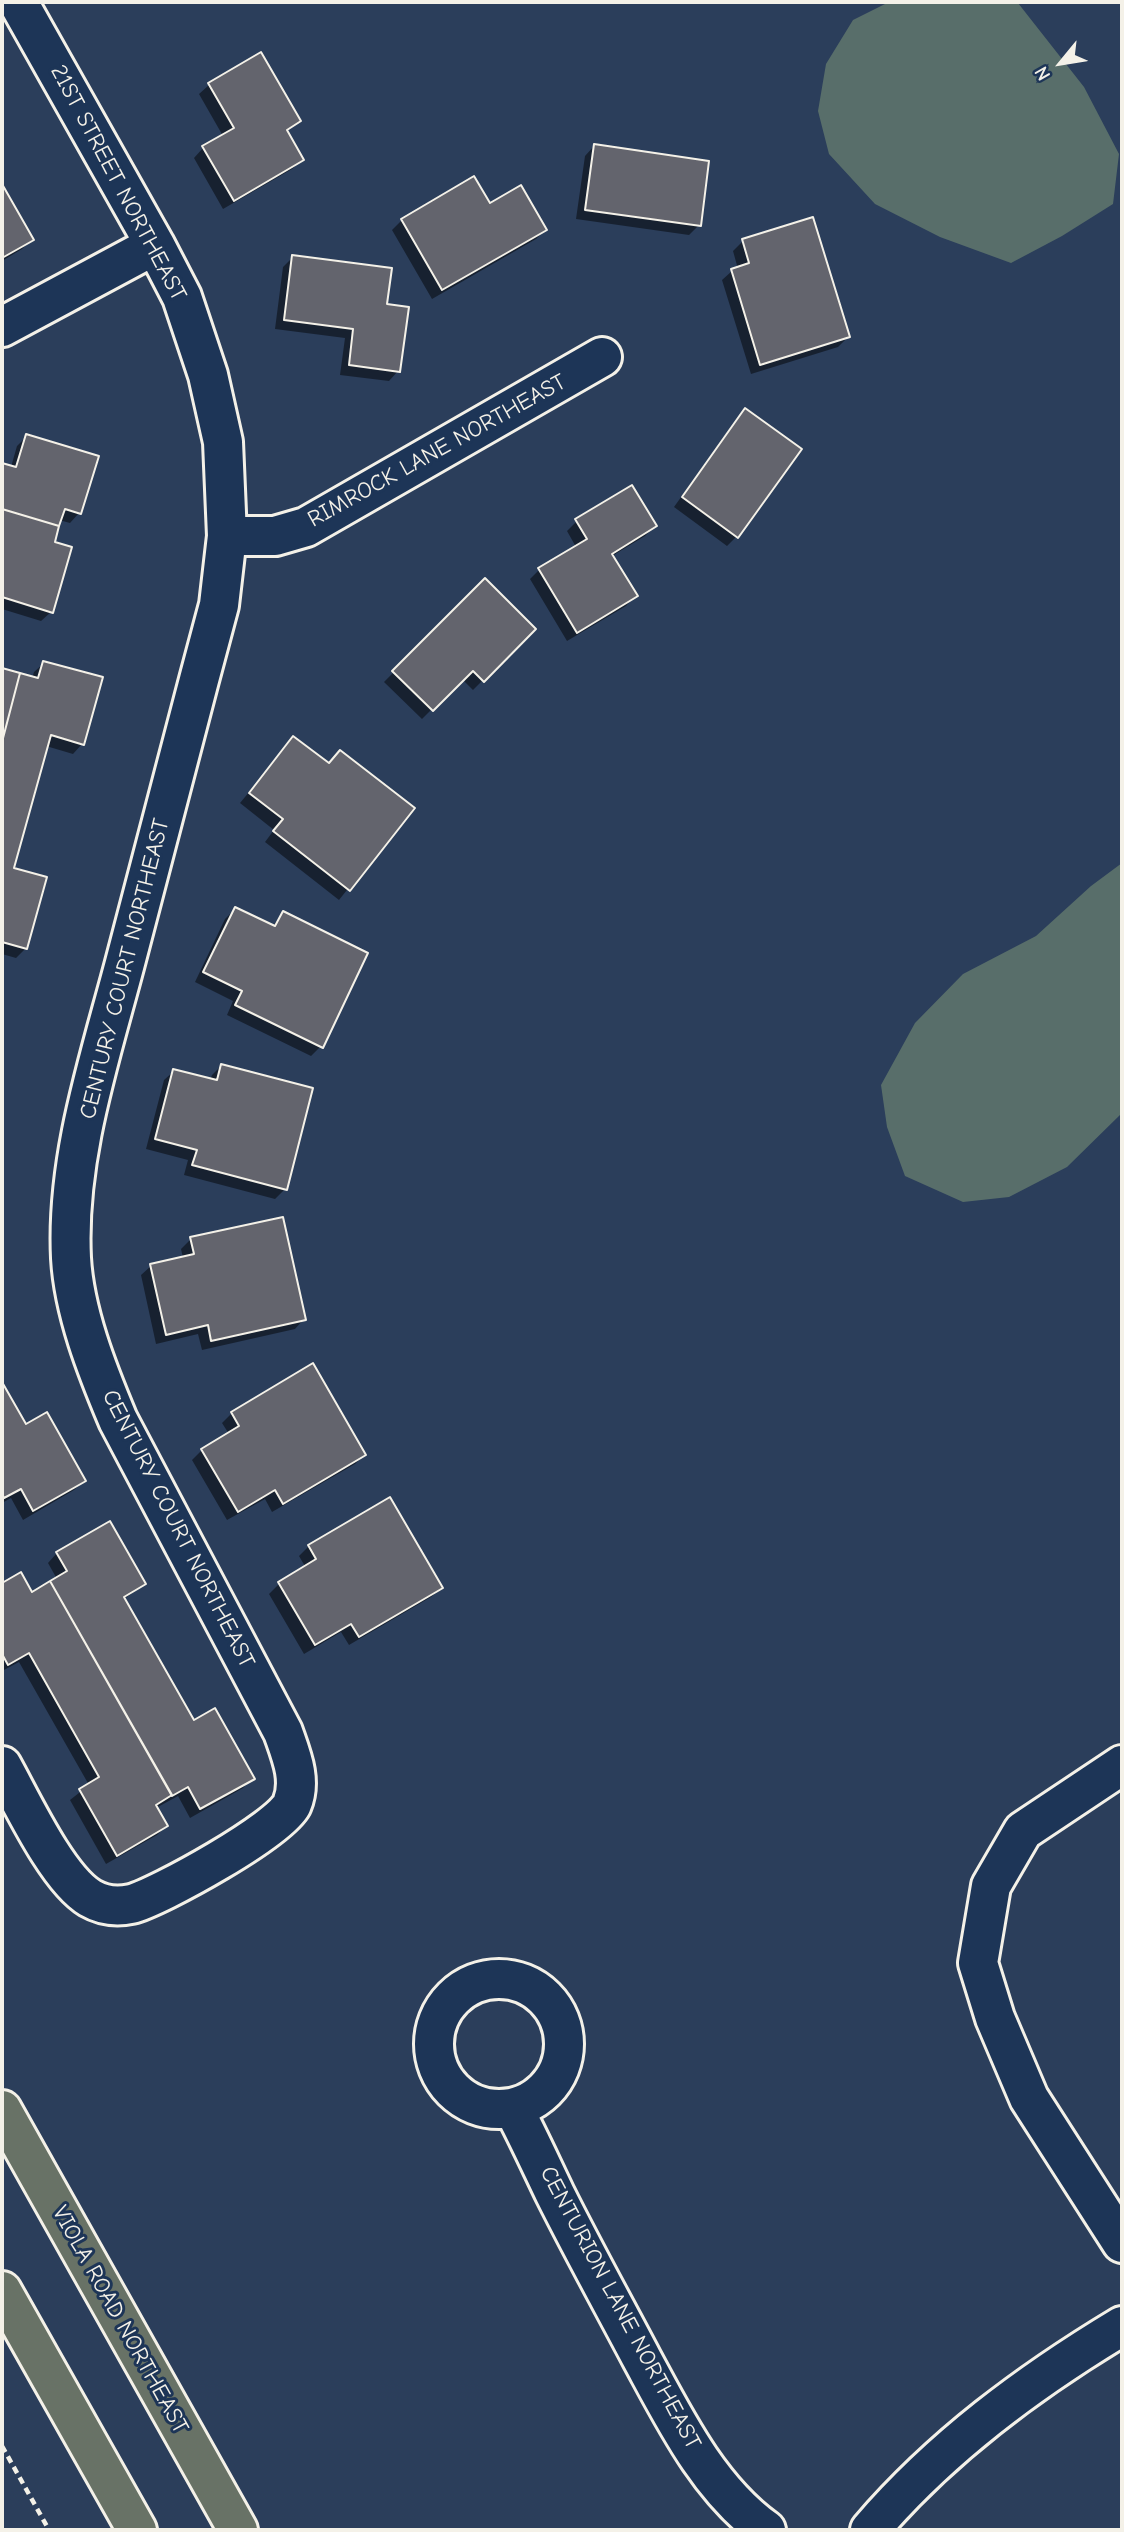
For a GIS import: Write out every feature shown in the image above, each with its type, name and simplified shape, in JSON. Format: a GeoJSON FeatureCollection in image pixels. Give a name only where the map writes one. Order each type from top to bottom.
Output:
{"type":"FeatureCollection","features":[{"type":"Feature","properties":{"kind":"main road","name":"VIOLA ROAD NORTHEAST"},"geometry":{"type":"LineString","coordinates":[[2,2110],[238,2530]]}},
{"type":"Feature","properties":{"kind":"main road"},"geometry":{"type":"LineString","coordinates":[[2,2291],[136,2530]]}},
{"type":"Feature","properties":{"kind":"street","name":"21ST STREET NORTHEAST"},"geometry":{"type":"LineString","coordinates":[[18,2],[182,297],[208,375],[223,442],[227,536]]}},
{"type":"Feature","properties":{"kind":"street"},"geometry":{"type":"LineString","coordinates":[[2,327],[155,245]]}},
{"type":"Feature","properties":{"kind":"street","name":"RIMROCK LANE NORTHEAST"},"geometry":{"type":"LineString","coordinates":[[227,536],[275,536],[306,527],[603,358]]}},
{"type":"Feature","properties":{"kind":"street","name":"CENTURY COURT NORTHEAST"},"geometry":{"type":"LineString","coordinates":[[2,1766],[68,1879],[90,1899],[116,1906],[132,1904],[155,1895],[260,1836],[291,1807],[295,1794],[296,1776],[283,1732],[132,1450],[100,1378],[87,1336],[71,1259],[76,1164],[94,1082],[219,605],[227,536]]}},
{"type":"Feature","properties":{"kind":"street"},"geometry":{"type":"LineString","coordinates":[[1122,1765],[1023,1831],[991,1886],[978,1963],[995,2018],[1029,2098],[1122,2243]]}},
{"type":"Feature","properties":{"kind":"street","name":"CENTURION LANE NORTHEAST"},"geometry":{"type":"LineString","coordinates":[[513,2108],[535,2148],[554,2192],[675,2420],[718,2485],[750,2518],[766,2530]]}},
{"type":"Feature","properties":{"kind":"street"},"geometry":{"type":"LineString","coordinates":[[870,2530],[902,2494],[984,2419],[1065,2360],[1122,2326]]}},
{"type":"Feature","properties":{"kind":"path"},"geometry":{"type":"LineString","coordinates":[[2,2446],[50,2530]]}},
{"type":"Feature","properties":{"kind":"green space"},"geometry":{"type":"Polygon","coordinates":[[[889,2],[1018,3],[1084,87],[1119,154],[1113,204],[1062,236],[1011,263],[940,237],[875,204],[829,154],[818,111],[826,64],[853,20],[889,2]]]}},
{"type":"Feature","properties":{"kind":"green space"},"geometry":{"type":"Polygon","coordinates":[[[1122,863],[1121,1114],[1067,1167],[1009,1197],[963,1202],[905,1176],[887,1127],[881,1085],[915,1023],[963,974],[1036,936],[1091,886],[1122,863]]]}},
{"type":"Feature","properties":{"kind":"building"},"geometry":{"type":"Polygon","coordinates":[[[261,52],[301,121],[287,130],[304,160],[234,201],[202,146],[234,128],[208,83],[261,52]]]}},
{"type":"Feature","properties":{"kind":"building"},"geometry":{"type":"Polygon","coordinates":[[[594,144],[709,161],[701,226],[585,210],[594,144]]]}},
{"type":"Feature","properties":{"kind":"building"},"geometry":{"type":"Polygon","coordinates":[[[474,176],[490,203],[521,185],[547,230],[442,290],[401,219],[474,176]]]}},
{"type":"Feature","properties":{"kind":"building"},"geometry":{"type":"Polygon","coordinates":[[[2,184],[34,240],[2,258],[2,184]]]}},
{"type":"Feature","properties":{"kind":"building"},"geometry":{"type":"Polygon","coordinates":[[[813,217],[850,337],[760,365],[731,269],[749,263],[742,239],[813,217]]]}},
{"type":"Feature","properties":{"kind":"building"},"geometry":{"type":"Polygon","coordinates":[[[292,255],[392,268],[387,304],[409,307],[400,372],[349,365],[353,329],[284,320],[292,255]]]}},
{"type":"Feature","properties":{"kind":"building"},"geometry":{"type":"Polygon","coordinates":[[[745,408],[802,449],[738,538],[682,497],[745,408]]]}},
{"type":"Feature","properties":{"kind":"building"},"geometry":{"type":"Polygon","coordinates":[[[26,434],[99,456],[81,514],[65,509],[59,526],[2,509],[2,463],[16,467],[26,434]]]}},
{"type":"Feature","properties":{"kind":"building"},"geometry":{"type":"Polygon","coordinates":[[[632,485],[657,526],[612,554],[638,596],[577,633],[538,568],[587,539],[575,519],[632,485]]]}},
{"type":"Feature","properties":{"kind":"building"},"geometry":{"type":"Polygon","coordinates":[[[2,509],[59,526],[55,542],[72,547],[53,613],[2,597],[2,509]]]}},
{"type":"Feature","properties":{"kind":"building"},"geometry":{"type":"Polygon","coordinates":[[[485,578],[536,629],[484,682],[473,671],[433,711],[392,671],[485,578]]]}},
{"type":"Feature","properties":{"kind":"building"},"geometry":{"type":"Polygon","coordinates":[[[43,661],[103,677],[84,745],[51,735],[14,868],[47,877],[27,949],[2,942],[2,742],[20,673],[38,678],[43,661]]]}},
{"type":"Feature","properties":{"kind":"building"},"geometry":{"type":"Polygon","coordinates":[[[2,668],[20,673],[2,742],[2,668]]]}},
{"type":"Feature","properties":{"kind":"building"},"geometry":{"type":"Polygon","coordinates":[[[293,736],[329,763],[340,750],[415,808],[350,891],[273,831],[283,819],[249,793],[293,736]]]}},
{"type":"Feature","properties":{"kind":"building"},"geometry":{"type":"Polygon","coordinates":[[[235,907],[275,926],[283,911],[368,953],[323,1048],[235,1005],[242,991],[203,972],[235,907]]]}},
{"type":"Feature","properties":{"kind":"building"},"geometry":{"type":"Polygon","coordinates":[[[221,1064],[313,1088],[287,1190],[192,1165],[197,1150],[155,1139],[173,1069],[217,1080],[221,1064]]]}},
{"type":"Feature","properties":{"kind":"building"},"geometry":{"type":"Polygon","coordinates":[[[283,1217],[306,1320],[211,1341],[208,1325],[166,1335],[150,1264],[194,1254],[190,1237],[283,1217]]]}},
{"type":"Feature","properties":{"kind":"building"},"geometry":{"type":"Polygon","coordinates":[[[313,1363],[366,1455],[283,1504],[275,1490],[238,1512],[201,1449],[239,1426],[231,1412],[313,1363]]]}},
{"type":"Feature","properties":{"kind":"building"},"geometry":{"type":"Polygon","coordinates":[[[2,1382],[26,1424],[47,1412],[86,1481],[33,1511],[21,1489],[4,1498],[2,1494],[2,1382]]]}},
{"type":"Feature","properties":{"kind":"building"},"geometry":{"type":"Polygon","coordinates":[[[390,1497],[443,1588],[359,1637],[351,1624],[315,1645],[278,1582],[316,1559],[308,1545],[390,1497]]]}},
{"type":"Feature","properties":{"kind":"building"},"geometry":{"type":"Polygon","coordinates":[[[110,1521],[146,1584],[124,1597],[194,1720],[215,1708],[255,1779],[200,1809],[188,1787],[172,1796],[50,1581],[67,1571],[56,1552],[110,1521]]]}},
{"type":"Feature","properties":{"kind":"building"},"geometry":{"type":"Polygon","coordinates":[[[21,1572],[32,1592],[50,1581],[172,1795],[156,1805],[168,1826],[117,1856],[79,1789],[99,1777],[29,1653],[8,1665],[2,1654],[2,1583],[21,1572]]]}}]}
